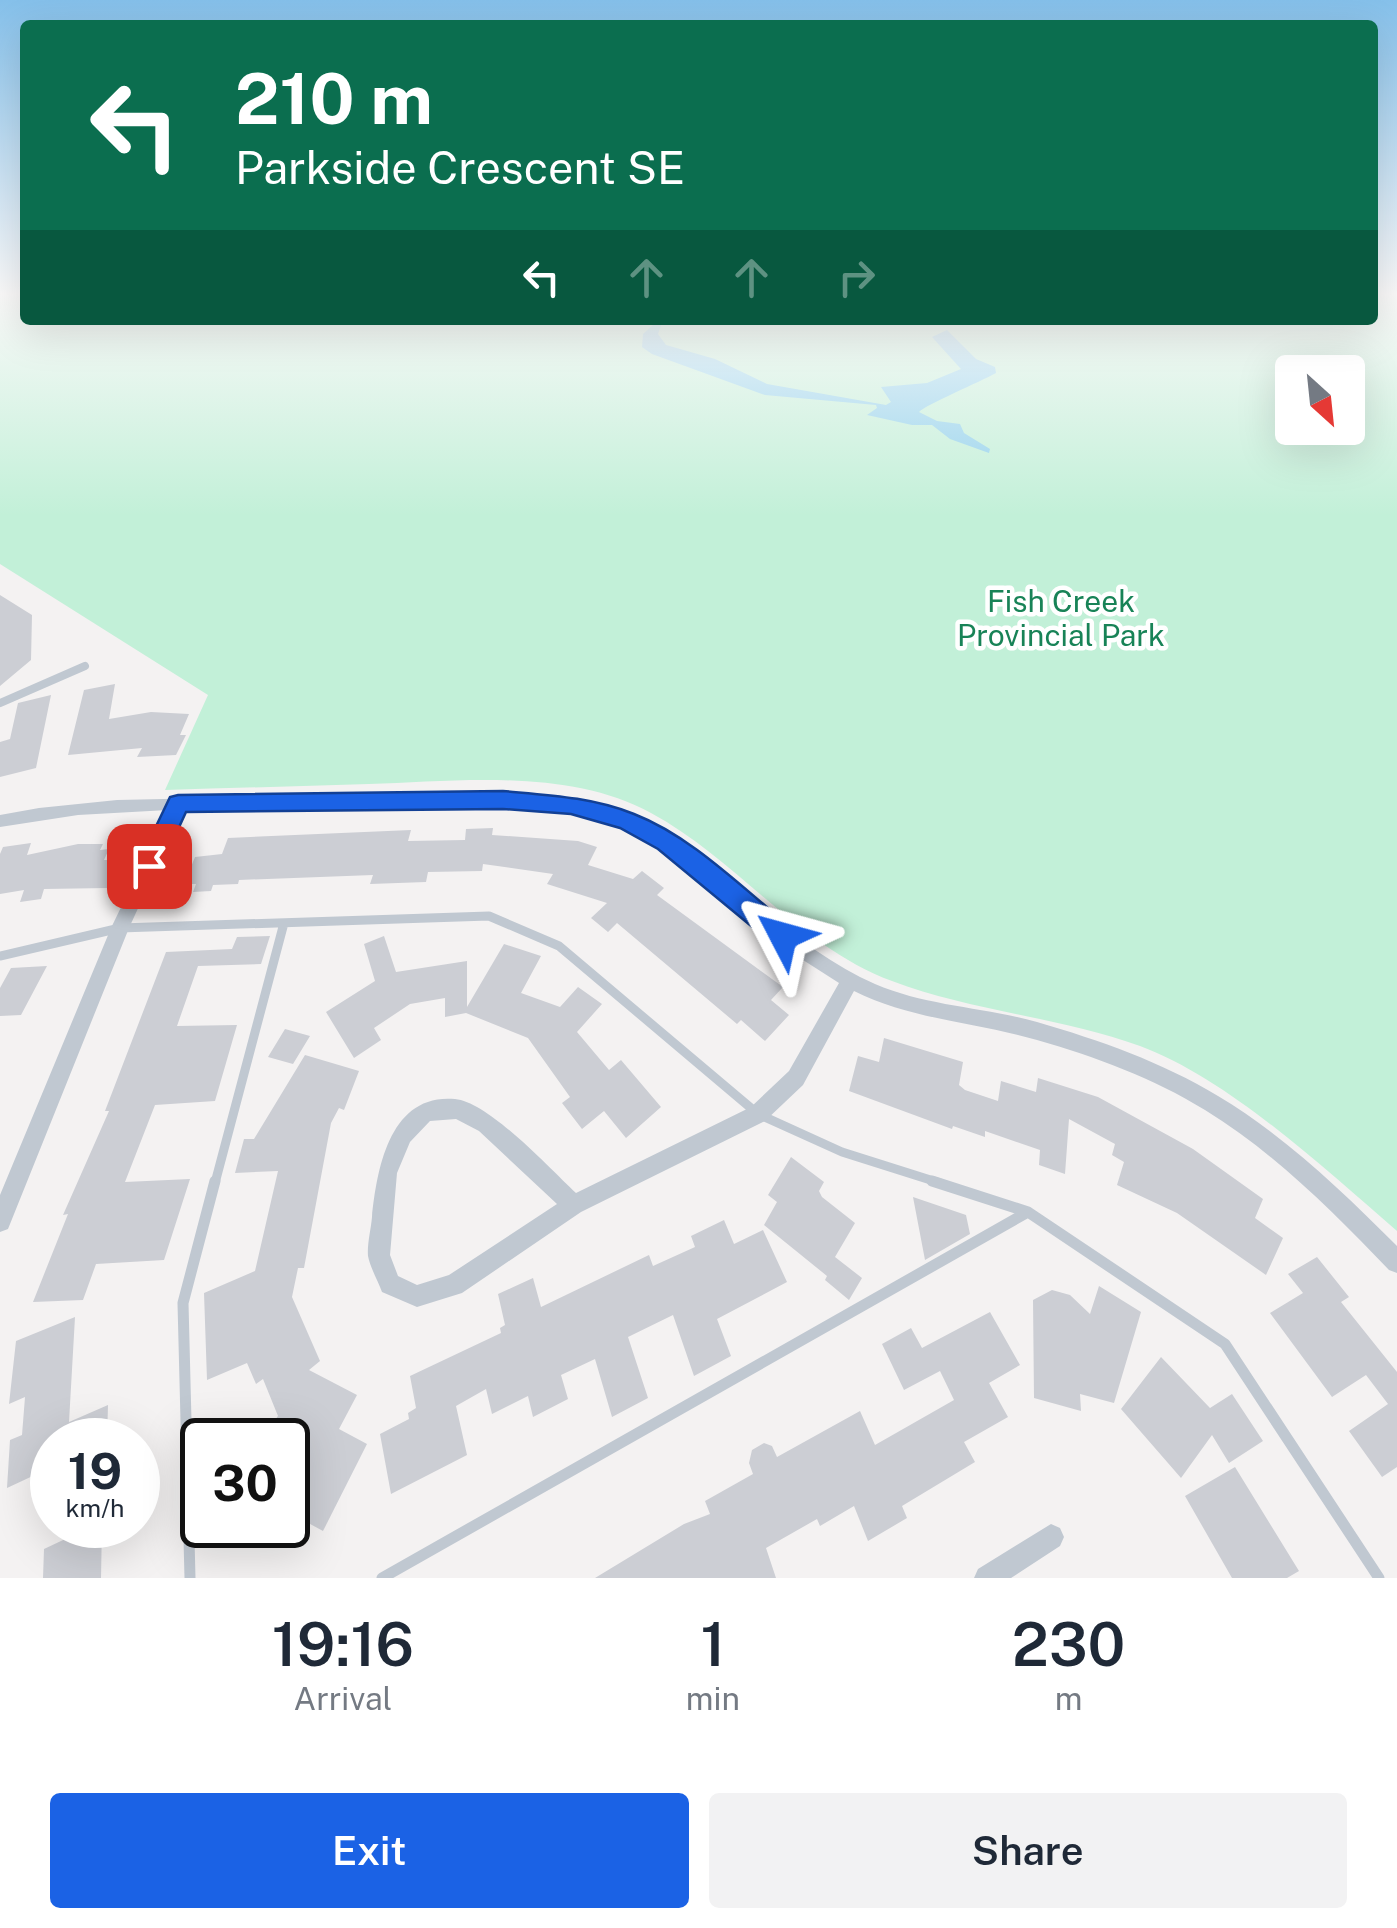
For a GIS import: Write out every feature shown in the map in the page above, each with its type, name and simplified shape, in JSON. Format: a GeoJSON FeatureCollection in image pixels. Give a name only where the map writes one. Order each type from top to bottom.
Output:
{"type":"FeatureCollection","features":[{"type":"Feature","properties":{"kind":"street"},"geometry":{"type":"LineString","coordinates":[[0,821],[31,814],[178,804],[503,800],[571,806],[627,821],[666,842],[783,936],[885,997],[941,1014],[1022,1026],[1126,1062],[1185,1088],[1269,1145],[1348,1211],[1397,1262]]}},
{"type":"Feature","properties":{"kind":"street"},"geometry":{"type":"LineString","coordinates":[[0,1221],[120,928],[178,804]]}},
{"type":"Feature","properties":{"kind":"street"},"geometry":{"type":"LineString","coordinates":[[574,1205],[486,1124],[457,1109],[425,1111],[404,1135],[388,1173],[378,1254],[390,1284],[417,1296],[454,1285],[574,1205],[758,1114],[796,1078],[851,979]]}},
{"type":"Feature","properties":{"kind":"street"},"geometry":{"type":"LineString","coordinates":[[988,1578],[1051,1537]]}},
{"type":"Feature","properties":{"kind":"lane"},"geometry":{"type":"LineString","coordinates":[[0,703],[86,666]]}},
{"type":"Feature","properties":{"kind":"lane"},"geometry":{"type":"LineString","coordinates":[[0,956],[120,928],[490,916],[559,946],[758,1114],[842,1152],[1028,1212],[1226,1344],[1380,1578]]}},
{"type":"Feature","properties":{"kind":"lane"},"geometry":{"type":"LineString","coordinates":[[190,1578],[183,1303],[284,923]]}},
{"type":"Feature","properties":{"kind":"lane"},"geometry":{"type":"LineString","coordinates":[[382,1578],[1028,1212]]}},
{"type":"Feature","properties":{"kind":"green space","name":"Fish Creek Provincial Park"},"geometry":{"type":"Polygon","coordinates":[[[0,369],[1275,369],[1275,445],[1365,445],[1365,369],[1397,369],[1397,1231],[1275,1128],[1174,1061],[1109,1036],[922,991],[858,966],[797,925],[682,832],[619,799],[585,789],[513,780],[165,790],[208,695],[0,564],[0,369]]]}},
{"type":"Feature","properties":{"kind":"water"},"geometry":{"type":"Polygon","coordinates":[[[692,369],[735,369],[767,384],[886,405],[891,402],[881,387],[927,383],[961,369],[995,369],[996,373],[919,412],[937,421],[960,424],[964,433],[990,449],[989,453],[950,439],[932,425],[912,425],[867,415],[876,405],[765,395],[692,369]]]}},
{"type":"Feature","properties":{"kind":"building"},"geometry":{"type":"Polygon","coordinates":[[[0,595],[32,615],[31,660],[0,686],[0,595]]]}},
{"type":"Feature","properties":{"kind":"building"},"geometry":{"type":"Polygon","coordinates":[[[115,684],[109,719],[151,712],[189,714],[180,735],[186,735],[176,755],[137,757],[142,748],[68,755],[84,690],[115,684]]]}},
{"type":"Feature","properties":{"kind":"building"},"geometry":{"type":"Polygon","coordinates":[[[51,695],[36,768],[0,777],[0,742],[10,739],[18,703],[51,695]]]}},
{"type":"Feature","properties":{"kind":"building"},"geometry":{"type":"Polygon","coordinates":[[[493,828],[492,835],[578,841],[597,847],[588,865],[633,879],[642,871],[664,888],[657,895],[783,987],[771,1000],[789,1015],[765,1041],[741,1020],[737,1024],[617,923],[608,932],[591,918],[607,903],[547,884],[553,874],[483,864],[482,871],[428,872],[426,882],[370,884],[373,875],[239,880],[238,884],[213,885],[211,891],[193,892],[196,884],[184,884],[195,857],[222,854],[228,838],[411,830],[408,841],[465,840],[466,829],[493,828]]]}},
{"type":"Feature","properties":{"kind":"building"},"geometry":{"type":"Polygon","coordinates":[[[31,843],[27,855],[78,844],[103,844],[100,850],[109,849],[104,860],[122,860],[108,888],[44,889],[41,899],[20,902],[24,890],[0,894],[0,854],[3,847],[31,843]]]}},
{"type":"Feature","properties":{"kind":"building"},"geometry":{"type":"Polygon","coordinates":[[[270,936],[261,964],[198,966],[177,1026],[237,1025],[215,1101],[155,1105],[125,1182],[190,1179],[164,1260],[96,1264],[83,1300],[33,1302],[68,1214],[63,1215],[109,1111],[105,1111],[166,952],[232,949],[237,937],[270,936]]]}},
{"type":"Feature","properties":{"kind":"building"},"geometry":{"type":"Polygon","coordinates":[[[384,936],[396,972],[467,961],[467,1007],[504,944],[541,956],[521,993],[560,1007],[578,987],[602,1004],[577,1032],[609,1070],[621,1060],[661,1107],[626,1138],[604,1111],[582,1129],[562,1103],[570,1097],[528,1038],[466,1013],[445,1017],[445,998],[410,1004],[374,1028],[381,1040],[354,1058],[326,1012],[375,981],[364,944],[384,936]]]}},
{"type":"Feature","properties":{"kind":"building"},"geometry":{"type":"Polygon","coordinates":[[[47,966],[21,1015],[0,1016],[0,988],[11,968],[47,966]]]}},
{"type":"Feature","properties":{"kind":"building"},"geometry":{"type":"Polygon","coordinates":[[[285,1029],[310,1036],[293,1064],[268,1057],[285,1029]]]}},
{"type":"Feature","properties":{"kind":"building"},"geometry":{"type":"Polygon","coordinates":[[[884,1038],[963,1062],[959,1085],[965,1090],[998,1101],[1001,1081],[1036,1092],[1038,1078],[1098,1097],[1193,1149],[1263,1199],[1255,1218],[1283,1238],[1266,1275],[1177,1213],[1117,1185],[1124,1162],[1112,1155],[1115,1144],[1069,1119],[1065,1174],[1039,1165],[1040,1150],[985,1131],[985,1137],[953,1126],[952,1129],[849,1091],[858,1056],[879,1062],[884,1038]]]}},
{"type":"Feature","properties":{"kind":"building"},"geometry":{"type":"Polygon","coordinates":[[[305,1055],[359,1071],[344,1110],[339,1108],[331,1123],[304,1268],[298,1268],[292,1297],[320,1361],[309,1370],[357,1395],[339,1429],[367,1444],[323,1531],[310,1524],[310,1418],[276,1418],[263,1379],[256,1384],[247,1363],[207,1380],[204,1293],[255,1271],[278,1171],[235,1173],[244,1139],[254,1139],[305,1055]]]}},
{"type":"Feature","properties":{"kind":"building"},"geometry":{"type":"Polygon","coordinates":[[[791,1157],[824,1182],[819,1191],[822,1197],[855,1223],[835,1257],[862,1278],[849,1300],[825,1280],[827,1276],[764,1225],[777,1202],[768,1195],[791,1157]]]}},
{"type":"Feature","properties":{"kind":"building"},"geometry":{"type":"Polygon","coordinates":[[[913,1197],[966,1215],[970,1234],[925,1260],[913,1197]]]}},
{"type":"Feature","properties":{"kind":"building"},"geometry":{"type":"Polygon","coordinates":[[[724,1220],[734,1244],[763,1230],[787,1282],[717,1319],[731,1356],[694,1376],[673,1315],[628,1337],[648,1398],[612,1417],[595,1359],[561,1375],[568,1399],[533,1417],[528,1396],[492,1414],[486,1389],[456,1406],[467,1455],[391,1494],[380,1434],[409,1419],[408,1413],[416,1408],[410,1376],[501,1333],[500,1328],[505,1325],[498,1294],[533,1278],[541,1307],[649,1255],[653,1266],[695,1247],[691,1236],[724,1220]]]}},
{"type":"Feature","properties":{"kind":"building"},"geometry":{"type":"Polygon","coordinates":[[[1317,1257],[1349,1297],[1341,1302],[1397,1372],[1397,1467],[1382,1477],[1349,1431],[1388,1404],[1366,1375],[1332,1397],[1270,1313],[1303,1293],[1288,1274],[1317,1257]]]}},
{"type":"Feature","properties":{"kind":"building"},"geometry":{"type":"Polygon","coordinates":[[[1099,1286],[1141,1312],[1114,1403],[1080,1394],[1081,1411],[1034,1398],[1033,1300],[1052,1290],[1070,1295],[1090,1314],[1099,1286]]]}},
{"type":"Feature","properties":{"kind":"building"},"geometry":{"type":"Polygon","coordinates":[[[990,1312],[1020,1365],[989,1383],[1008,1417],[964,1442],[975,1462],[902,1506],[907,1518],[868,1541],[854,1506],[820,1526],[817,1519],[766,1548],[776,1578],[595,1578],[684,1524],[710,1514],[705,1501],[753,1474],[749,1463],[752,1450],[764,1443],[772,1446],[777,1457],[860,1411],[875,1445],[954,1400],[940,1371],[904,1390],[882,1344],[911,1328],[922,1348],[990,1312]]]}},
{"type":"Feature","properties":{"kind":"building"},"geometry":{"type":"Polygon","coordinates":[[[75,1317],[69,1418],[30,1418],[30,1477],[7,1488],[10,1440],[22,1435],[25,1397],[9,1404],[16,1341],[75,1317]]]}},
{"type":"Feature","properties":{"kind":"building"},"geometry":{"type":"Polygon","coordinates":[[[1161,1357],[1210,1408],[1232,1394],[1263,1441],[1229,1463],[1212,1435],[1181,1478],[1121,1409],[1161,1357]]]}},
{"type":"Feature","properties":{"kind":"building"},"geometry":{"type":"Polygon","coordinates":[[[108,1405],[108,1418],[78,1418],[108,1405]]]}},
{"type":"Feature","properties":{"kind":"building"},"geometry":{"type":"Polygon","coordinates":[[[1235,1467],[1299,1571],[1287,1578],[1232,1578],[1185,1496],[1235,1467]]]}},
{"type":"Feature","properties":{"kind":"building"},"geometry":{"type":"Polygon","coordinates":[[[102,1548],[101,1578],[43,1578],[44,1549],[102,1548]]]}},
{"type":"Feature","properties":{"kind":"route"},"geometry":{"type":"LineString","coordinates":[[149,866],[178,804],[503,800],[571,806],[627,821],[666,842],[783,936]]}}]}
